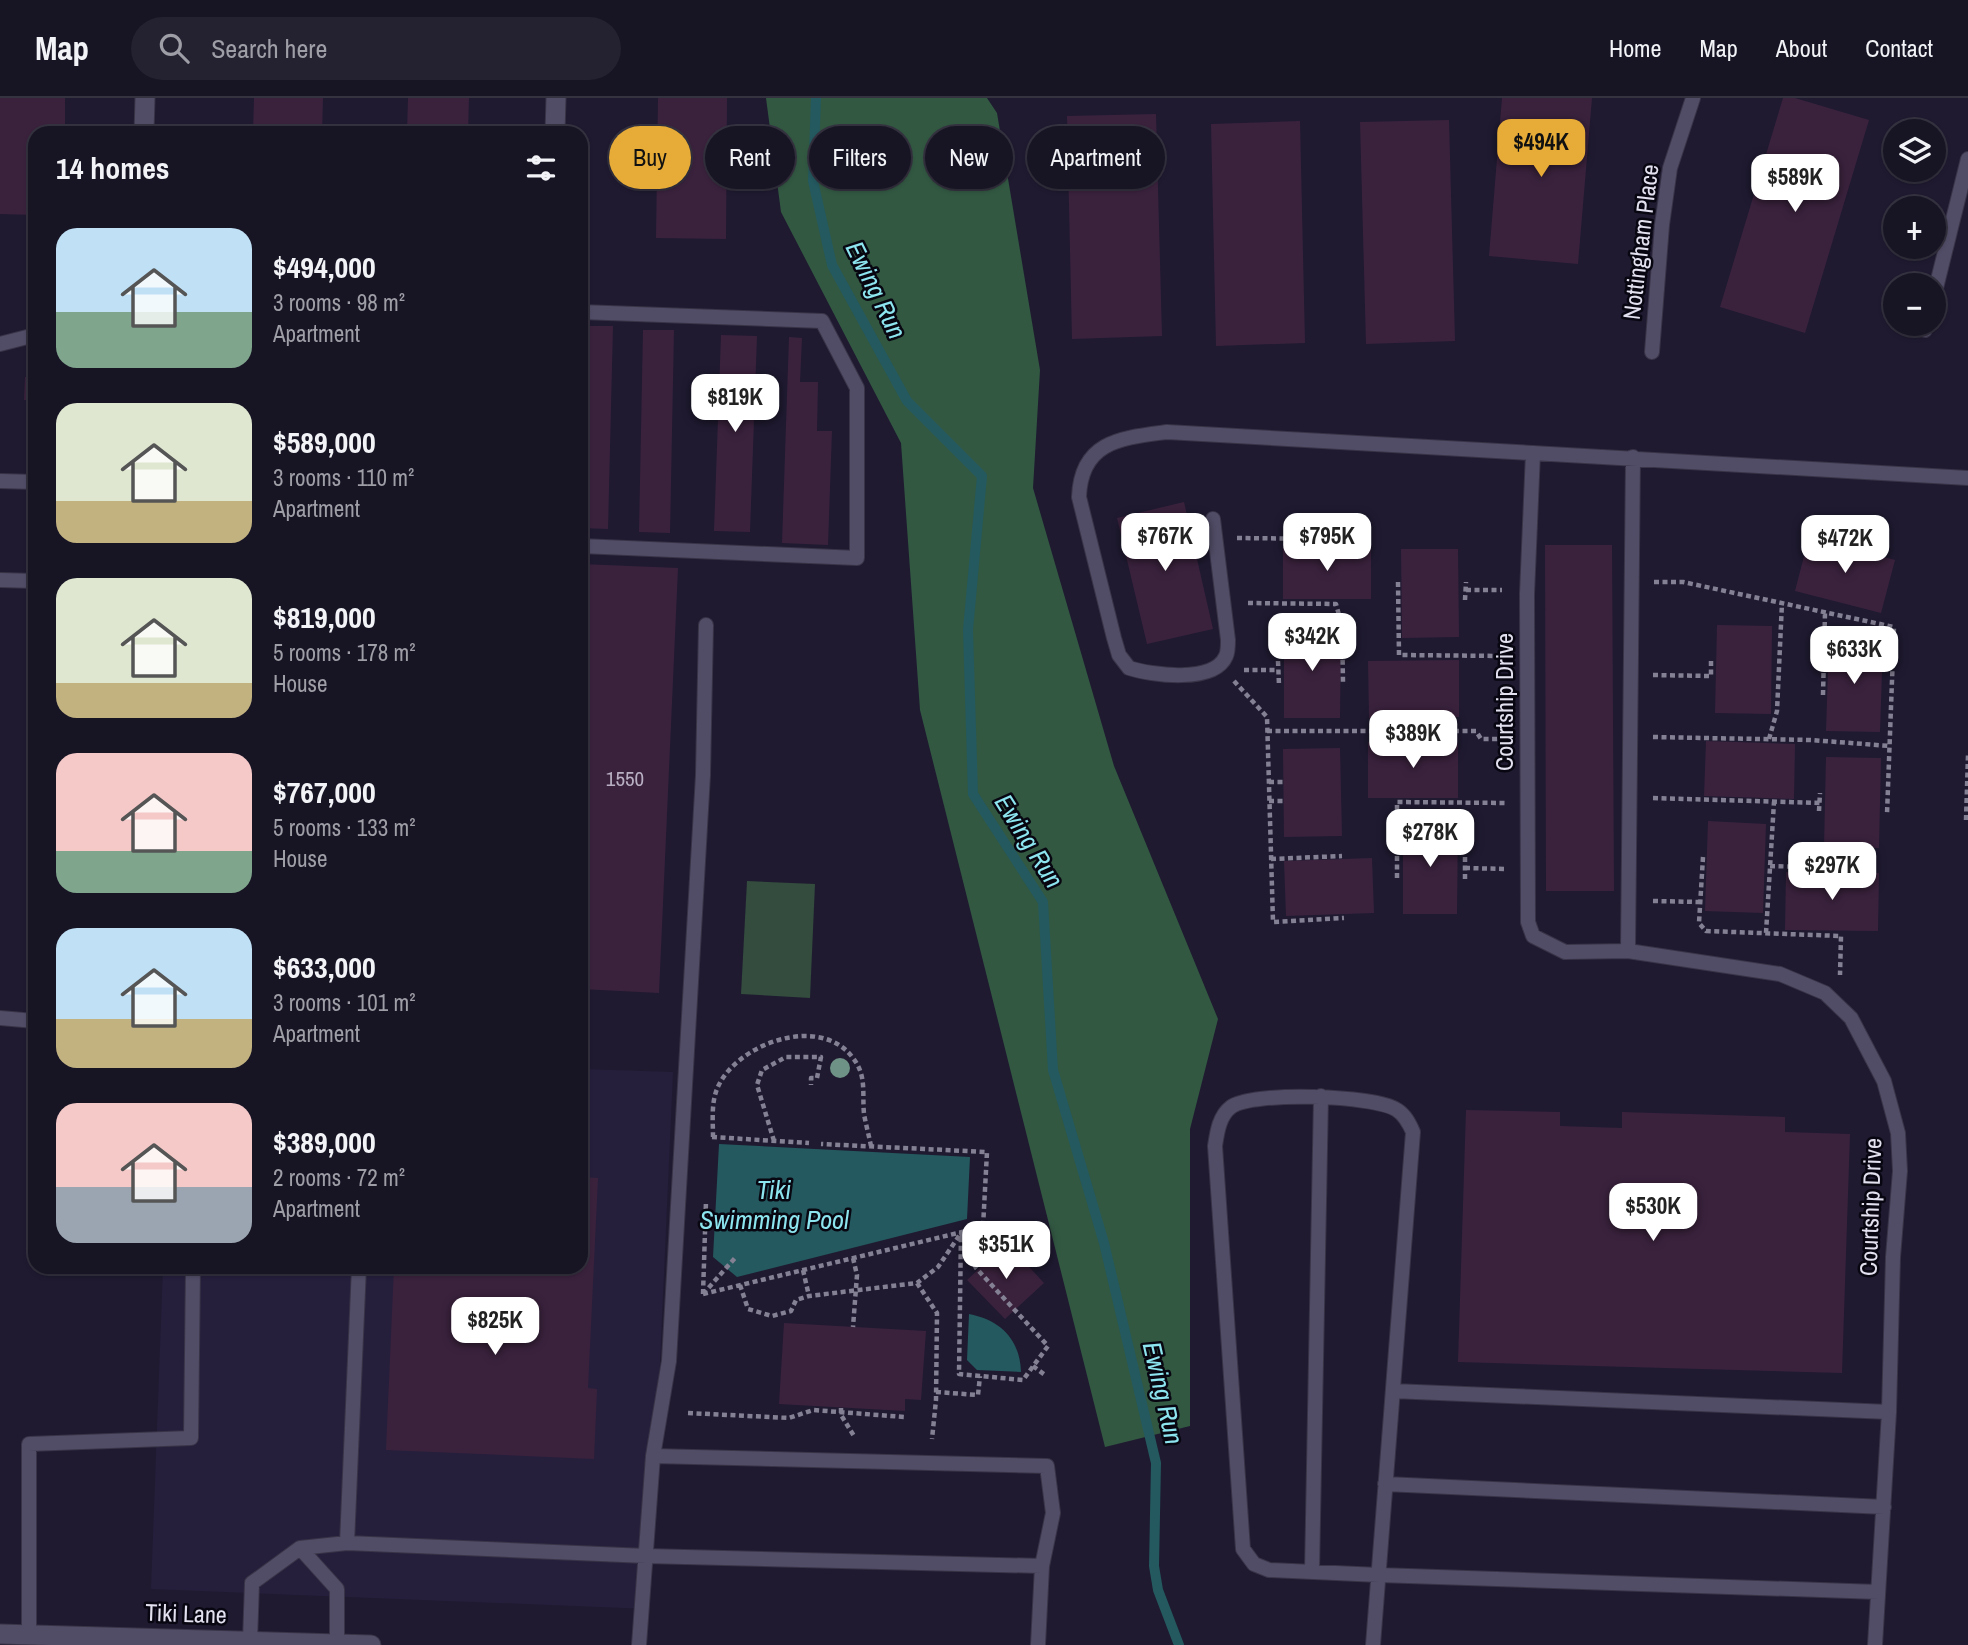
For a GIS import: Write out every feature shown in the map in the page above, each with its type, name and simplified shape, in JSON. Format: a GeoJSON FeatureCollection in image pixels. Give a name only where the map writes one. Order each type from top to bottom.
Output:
{"type":"FeatureCollection","features":[{"type":"Feature","properties":{"kind":"street"},"geometry":{"type":"LineString","coordinates":[[144,126],[145,98]]}},
{"type":"Feature","properties":{"kind":"street"},"geometry":{"type":"LineString","coordinates":[[555,126],[556,98]]}},
{"type":"Feature","properties":{"kind":"street","name":"Tiki Lane"},"geometry":{"type":"LineString","coordinates":[[0,1634],[370,1645]]}},
{"type":"Feature","properties":{"kind":"lane","name":"Nottingham Place"},"geometry":{"type":"LineString","coordinates":[[1652,352],[1662,225],[1670,169],[1693,98]]}},
{"type":"Feature","properties":{"kind":"lane"},"geometry":{"type":"LineString","coordinates":[[1940,273],[1968,159]]}},
{"type":"Feature","properties":{"kind":"lane"},"geometry":{"type":"LineString","coordinates":[[588,312],[822,321],[857,388],[857,558],[588,546]]}},
{"type":"Feature","properties":{"kind":"lane"},"geometry":{"type":"LineString","coordinates":[[0,344],[28,337]]}},
{"type":"Feature","properties":{"kind":"lane"},"geometry":{"type":"LineString","coordinates":[[1213,519],[1227,655],[1220,665],[1192,674],[1167,677],[1129,668],[1119,655],[1079,498],[1080,478],[1088,460],[1123,437],[1167,432],[1968,478]]}},
{"type":"Feature","properties":{"kind":"lane","name":"Courtship Drive"},"geometry":{"type":"LineString","coordinates":[[1533,453],[1528,590],[1528,922],[1533,936],[1566,952],[1628,951],[1780,974],[1825,993],[1852,1018],[1884,1081],[1898,1133],[1900,1171],[1893,1257],[1889,1412],[1875,1645]]}},
{"type":"Feature","properties":{"kind":"lane"},"geometry":{"type":"LineString","coordinates":[[1628,951],[1631,900],[1633,457]]}},
{"type":"Feature","properties":{"kind":"lane"},"geometry":{"type":"LineString","coordinates":[[0,481],[28,482]]}},
{"type":"Feature","properties":{"kind":"lane"},"geometry":{"type":"LineString","coordinates":[[0,580],[28,581]]}},
{"type":"Feature","properties":{"kind":"lane"},"geometry":{"type":"LineString","coordinates":[[639,1645],[653,1456],[669,1361],[703,775],[706,625]]}},
{"type":"Feature","properties":{"kind":"lane"},"geometry":{"type":"LineString","coordinates":[[0,1018],[28,1020]]}},
{"type":"Feature","properties":{"kind":"lane"},"geometry":{"type":"LineString","coordinates":[[1312,1572],[1321,1096]]}},
{"type":"Feature","properties":{"kind":"lane"},"geometry":{"type":"LineString","coordinates":[[1373,1645],[1378,1575],[1385,1484],[1413,1132],[1408,1120],[1396,1109],[1321,1096],[1255,1099],[1234,1104],[1224,1113],[1215,1146],[1243,1549],[1254,1564],[1269,1570],[1378,1575],[1878,1592]]}},
{"type":"Feature","properties":{"kind":"lane"},"geometry":{"type":"LineString","coordinates":[[29,1635],[29,1444],[191,1438],[193,1274]]}},
{"type":"Feature","properties":{"kind":"lane"},"geometry":{"type":"LineString","coordinates":[[347,1543],[359,1274]]}},
{"type":"Feature","properties":{"kind":"lane"},"geometry":{"type":"LineString","coordinates":[[1393,1391],[1889,1412]]}},
{"type":"Feature","properties":{"kind":"lane"},"geometry":{"type":"LineString","coordinates":[[653,1456],[1046,1466],[1053,1513],[1042,1566],[1038,1645]]}},
{"type":"Feature","properties":{"kind":"lane"},"geometry":{"type":"LineString","coordinates":[[1385,1484],[1884,1507]]}},
{"type":"Feature","properties":{"kind":"lane"},"geometry":{"type":"LineString","coordinates":[[250,1641],[252,1583],[300,1548],[347,1543],[646,1556],[1042,1566]]}},
{"type":"Feature","properties":{"kind":"lane"},"geometry":{"type":"LineString","coordinates":[[300,1548],[337,1589],[337,1644]]}},
{"type":"Feature","properties":{"kind":"path"},"geometry":{"type":"LineString","coordinates":[[1215,538],[1339,540]]}},
{"type":"Feature","properties":{"kind":"path"},"geometry":{"type":"LineString","coordinates":[[1398,582],[1399,655],[1528,656]]}},
{"type":"Feature","properties":{"kind":"path"},"geometry":{"type":"LineString","coordinates":[[1465,600],[1466,582]]}},
{"type":"Feature","properties":{"kind":"path"},"geometry":{"type":"LineString","coordinates":[[1632,582],[1683,582],[1894,627],[1887,814]]}},
{"type":"Feature","properties":{"kind":"path"},"geometry":{"type":"LineString","coordinates":[[1466,590],[1528,590]]}},
{"type":"Feature","properties":{"kind":"path"},"geometry":{"type":"LineString","coordinates":[[1223,603],[1336,604],[1342,626],[1343,682]]}},
{"type":"Feature","properties":{"kind":"path"},"geometry":{"type":"LineString","coordinates":[[1769,739],[1777,711],[1782,603]]}},
{"type":"Feature","properties":{"kind":"path"},"geometry":{"type":"LineString","coordinates":[[1824,695],[1825,613]]}},
{"type":"Feature","properties":{"kind":"path"},"geometry":{"type":"LineString","coordinates":[[1632,675],[1711,676],[1711,659]]}},
{"type":"Feature","properties":{"kind":"path"},"geometry":{"type":"LineString","coordinates":[[1278,661],[1279,685]]}},
{"type":"Feature","properties":{"kind":"path"},"geometry":{"type":"LineString","coordinates":[[1220,665],[1267,717],[1273,922],[1344,918]]}},
{"type":"Feature","properties":{"kind":"path"},"geometry":{"type":"LineString","coordinates":[[1424,743],[1425,717]]}},
{"type":"Feature","properties":{"kind":"path"},"geometry":{"type":"LineString","coordinates":[[1406,718],[1406,743]]}},
{"type":"Feature","properties":{"kind":"path"},"geometry":{"type":"LineString","coordinates":[[1267,731],[1476,731],[1481,738],[1528,740]]}},
{"type":"Feature","properties":{"kind":"path"},"geometry":{"type":"LineString","coordinates":[[1632,737],[1769,739],[1890,746]]}},
{"type":"Feature","properties":{"kind":"path"},"geometry":{"type":"LineString","coordinates":[[1966,820],[1968,755]]}},
{"type":"Feature","properties":{"kind":"path"},"geometry":{"type":"LineString","coordinates":[[1269,782],[1283,782]]}},
{"type":"Feature","properties":{"kind":"path"},"geometry":{"type":"LineString","coordinates":[[1819,811],[1820,793]]}},
{"type":"Feature","properties":{"kind":"path"},"geometry":{"type":"LineString","coordinates":[[1631,798],[1820,803]]}},
{"type":"Feature","properties":{"kind":"path"},"geometry":{"type":"LineString","coordinates":[[1269,801],[1283,801]]}},
{"type":"Feature","properties":{"kind":"path"},"geometry":{"type":"LineString","coordinates":[[1397,878],[1397,802],[1528,803]]}},
{"type":"Feature","properties":{"kind":"path"},"geometry":{"type":"LineString","coordinates":[[1766,934],[1773,802]]}},
{"type":"Feature","properties":{"kind":"path"},"geometry":{"type":"LineString","coordinates":[[1271,859],[1342,856]]}},
{"type":"Feature","properties":{"kind":"path"},"geometry":{"type":"LineString","coordinates":[[1465,856],[1465,880]]}},
{"type":"Feature","properties":{"kind":"path"},"geometry":{"type":"LineString","coordinates":[[1703,857],[1699,923],[1706,931],[1841,936],[1840,975],[1825,993]]}},
{"type":"Feature","properties":{"kind":"path"},"geometry":{"type":"LineString","coordinates":[[1770,866],[1842,868]]}},
{"type":"Feature","properties":{"kind":"path"},"geometry":{"type":"LineString","coordinates":[[1465,868],[1528,869]]}},
{"type":"Feature","properties":{"kind":"path"},"geometry":{"type":"LineString","coordinates":[[1631,900],[1700,902]]}},
{"type":"Feature","properties":{"kind":"path"},"geometry":{"type":"LineString","coordinates":[[809,1143],[710,1137],[712,1107],[717,1088],[726,1074],[773,1041],[797,1035],[819,1037],[840,1045],[853,1058],[864,1080],[864,1115],[872,1146]]}},
{"type":"Feature","properties":{"kind":"path"},"geometry":{"type":"LineString","coordinates":[[774,1141],[757,1084],[761,1070],[786,1057],[821,1057],[817,1078],[811,1078],[811,1084]]}},
{"type":"Feature","properties":{"kind":"path"},"geometry":{"type":"LineString","coordinates":[[703,1294],[983,1227],[987,1152],[821,1144]]}},
{"type":"Feature","properties":{"kind":"path"},"geometry":{"type":"LineString","coordinates":[[703,1294],[706,1190]]}},
{"type":"Feature","properties":{"kind":"path"},"geometry":{"type":"LineString","coordinates":[[740,1285],[748,1309],[772,1316],[791,1311],[796,1300],[809,1296],[917,1283],[938,1267],[961,1233]]}},
{"type":"Feature","properties":{"kind":"path"},"geometry":{"type":"LineString","coordinates":[[961,1233],[976,1268],[1048,1346],[1023,1380],[959,1374],[961,1233]]}},
{"type":"Feature","properties":{"kind":"path"},"geometry":{"type":"LineString","coordinates":[[703,1294],[735,1258]]}},
{"type":"Feature","properties":{"kind":"path"},"geometry":{"type":"LineString","coordinates":[[853,1258],[857,1275],[853,1327]]}},
{"type":"Feature","properties":{"kind":"path"},"geometry":{"type":"LineString","coordinates":[[803,1270],[809,1296]]}},
{"type":"Feature","properties":{"kind":"path"},"geometry":{"type":"LineString","coordinates":[[917,1283],[937,1313],[936,1392],[930,1464]]}},
{"type":"Feature","properties":{"kind":"path"},"geometry":{"type":"LineString","coordinates":[[1033,1366],[1045,1375]]}},
{"type":"Feature","properties":{"kind":"path"},"geometry":{"type":"LineString","coordinates":[[936,1392],[978,1395],[980,1376]]}},
{"type":"Feature","properties":{"kind":"path"},"geometry":{"type":"LineString","coordinates":[[688,1413],[789,1418],[813,1410],[904,1417]]}},
{"type":"Feature","properties":{"kind":"shaded area"},"geometry":{"type":"Polygon","coordinates":[[[766,98],[987,98],[997,113],[999,126],[925,126],[925,189],[1010,189],[1040,370],[1033,488],[1114,766],[1218,1019],[1190,1129],[1190,1426],[1105,1447],[920,710],[901,443],[781,212],[778,189],[795,189],[795,126],[770,126],[766,98]]]}},
{"type":"Feature","properties":{"kind":"shaded area"},"geometry":{"type":"Polygon","coordinates":[[[747,881],[815,884],[810,998],[741,994],[747,881]]]}},
{"type":"Feature","properties":{"kind":"shaded area"},"geometry":{"type":"Polygon","coordinates":[[[588,1069],[673,1072],[649,1609],[151,1589],[163,1274],[588,1274],[588,1069]]]}},
{"type":"Feature","properties":{"kind":"water","name":"Tiki Swimming Pool"},"geometry":{"type":"Polygon","coordinates":[[[719,1144],[970,1157],[967,1219],[737,1277],[713,1257],[719,1144]]]}},
{"type":"Feature","properties":{"kind":"water"},"geometry":{"type":"Polygon","coordinates":[[[969,1314],[990,1321],[1006,1333],[1017,1350],[1021,1372],[977,1370],[967,1360],[969,1314]]]}},
{"type":"Feature","properties":{"kind":"building"},"geometry":{"type":"Polygon","coordinates":[[[0,98],[65,98],[65,126],[28,126],[28,215],[0,214],[0,98]]]}},
{"type":"Feature","properties":{"kind":"building"},"geometry":{"type":"Polygon","coordinates":[[[254,98],[323,98],[322,126],[253,126],[254,98]]]}},
{"type":"Feature","properties":{"kind":"building"},"geometry":{"type":"Polygon","coordinates":[[[408,98],[469,98],[468,126],[407,126],[408,98]]]}},
{"type":"Feature","properties":{"kind":"building"},"geometry":{"type":"Polygon","coordinates":[[[658,98],[727,98],[727,126],[705,126],[705,189],[726,189],[726,239],[656,238],[657,189],[691,189],[691,126],[658,126],[658,98]]]}},
{"type":"Feature","properties":{"kind":"building"},"geometry":{"type":"Polygon","coordinates":[[[1502,98],[1592,98],[1578,264],[1489,256],[1502,98]]]}},
{"type":"Feature","properties":{"kind":"building"},"geometry":{"type":"Polygon","coordinates":[[[1783,98],[1795,98],[1869,120],[1805,333],[1720,307],[1783,98]]]}},
{"type":"Feature","properties":{"kind":"building"},"geometry":{"type":"Polygon","coordinates":[[[1156,114],[1156,126],[1067,126],[1067,116],[1156,114]]]}},
{"type":"Feature","properties":{"kind":"building"},"geometry":{"type":"Polygon","coordinates":[[[1449,120],[1455,341],[1366,344],[1360,122],[1449,120]]]}},
{"type":"Feature","properties":{"kind":"building"},"geometry":{"type":"Polygon","coordinates":[[[1300,121],[1305,343],[1216,346],[1211,124],[1300,121]]]}},
{"type":"Feature","properties":{"kind":"building"},"geometry":{"type":"Polygon","coordinates":[[[1069,189],[1158,189],[1162,336],[1072,339],[1069,189]]]}},
{"type":"Feature","properties":{"kind":"building"},"geometry":{"type":"Polygon","coordinates":[[[588,326],[613,326],[608,529],[588,528],[588,326]]]}},
{"type":"Feature","properties":{"kind":"building"},"geometry":{"type":"Polygon","coordinates":[[[643,330],[674,330],[670,533],[639,532],[643,330]]]}},
{"type":"Feature","properties":{"kind":"building"},"geometry":{"type":"Polygon","coordinates":[[[721,335],[757,336],[750,532],[714,531],[721,335]]]}},
{"type":"Feature","properties":{"kind":"building"},"geometry":{"type":"Polygon","coordinates":[[[789,337],[802,338],[800,382],[818,382],[817,431],[832,431],[828,545],[782,543],[789,337]]]}},
{"type":"Feature","properties":{"kind":"building"},"geometry":{"type":"Polygon","coordinates":[[[25,377],[28,377],[28,400],[24,400],[25,377]]]}},
{"type":"Feature","properties":{"kind":"building"},"geometry":{"type":"Polygon","coordinates":[[[1184,502],[1213,629],[1147,644],[1117,518],[1184,502]]]}},
{"type":"Feature","properties":{"kind":"building"},"geometry":{"type":"Polygon","coordinates":[[[1809,537],[1895,560],[1881,613],[1795,591],[1809,537]]]}},
{"type":"Feature","properties":{"kind":"building"},"geometry":{"type":"Polygon","coordinates":[[[1545,545],[1612,545],[1614,891],[1546,891],[1545,545]]]}},
{"type":"Feature","properties":{"kind":"building"},"geometry":{"type":"Polygon","coordinates":[[[1283,547],[1371,547],[1371,599],[1283,599],[1283,547]]]}},
{"type":"Feature","properties":{"kind":"building"},"geometry":{"type":"Polygon","coordinates":[[[1401,549],[1458,549],[1459,637],[1402,638],[1401,549]]]}},
{"type":"Feature","properties":{"kind":"building"},"geometry":{"type":"Polygon","coordinates":[[[588,564],[678,568],[659,993],[588,989],[588,564]]]}},
{"type":"Feature","properties":{"kind":"building"},"geometry":{"type":"Polygon","coordinates":[[[1717,625],[1772,626],[1771,714],[1715,713],[1717,625]]]}},
{"type":"Feature","properties":{"kind":"building"},"geometry":{"type":"Polygon","coordinates":[[[1284,627],[1341,628],[1340,718],[1284,718],[1284,627]]]}},
{"type":"Feature","properties":{"kind":"building"},"geometry":{"type":"Polygon","coordinates":[[[1829,640],[1883,642],[1880,732],[1826,731],[1829,640]]]}},
{"type":"Feature","properties":{"kind":"building"},"geometry":{"type":"Polygon","coordinates":[[[1459,660],[1459,717],[1369,718],[1368,661],[1459,660]]]}},
{"type":"Feature","properties":{"kind":"building"},"geometry":{"type":"Polygon","coordinates":[[[1706,741],[1795,744],[1794,799],[1704,796],[1706,741]]]}},
{"type":"Feature","properties":{"kind":"building"},"geometry":{"type":"Polygon","coordinates":[[[1368,742],[1458,743],[1458,798],[1368,798],[1368,742]]]}},
{"type":"Feature","properties":{"kind":"building"},"geometry":{"type":"Polygon","coordinates":[[[1340,748],[1342,836],[1284,837],[1283,749],[1340,748]]]}},
{"type":"Feature","properties":{"kind":"building"},"geometry":{"type":"Polygon","coordinates":[[[1826,757],[1881,758],[1879,848],[1824,847],[1826,757]]]}},
{"type":"Feature","properties":{"kind":"building"},"geometry":{"type":"Polygon","coordinates":[[[1708,821],[1766,824],[1763,913],[1705,911],[1708,821]]]}},
{"type":"Feature","properties":{"kind":"building"},"geometry":{"type":"Polygon","coordinates":[[[1403,824],[1458,824],[1457,914],[1403,914],[1403,824]]]}},
{"type":"Feature","properties":{"kind":"building"},"geometry":{"type":"Polygon","coordinates":[[[1372,858],[1374,913],[1286,916],[1284,861],[1372,858]]]}},
{"type":"Feature","properties":{"kind":"building"},"geometry":{"type":"Polygon","coordinates":[[[1786,872],[1879,873],[1878,931],[1785,930],[1786,872]]]}},
{"type":"Feature","properties":{"kind":"building"},"geometry":{"type":"Polygon","coordinates":[[[1466,1110],[1560,1112],[1560,1126],[1622,1128],[1622,1112],[1785,1117],[1785,1132],[1850,1134],[1842,1373],[1458,1362],[1466,1110]]]}},
{"type":"Feature","properties":{"kind":"building"},"geometry":{"type":"Polygon","coordinates":[[[588,1177],[598,1178],[588,1388],[597,1389],[594,1459],[386,1450],[394,1274],[588,1274],[588,1177]]]}},
{"type":"Feature","properties":{"kind":"building"},"geometry":{"type":"Polygon","coordinates":[[[1007,1243],[1044,1283],[1005,1319],[967,1280],[1007,1243]]]}},
{"type":"Feature","properties":{"kind":"building"},"geometry":{"type":"Polygon","coordinates":[[[784,1323],[926,1331],[921,1400],[905,1399],[905,1411],[779,1404],[784,1323]]]}},
{"type":"Feature","properties":{"kind":"waterway","name":"Ewing Run"},"geometry":{"type":"LineString","coordinates":[[816,98],[813,181],[832,265],[907,401],[982,476],[968,630],[973,794],[1043,902],[1053,1070],[1104,1243],[1156,1463],[1154,1566],[1158,1590],[1179,1645]]}}]}
